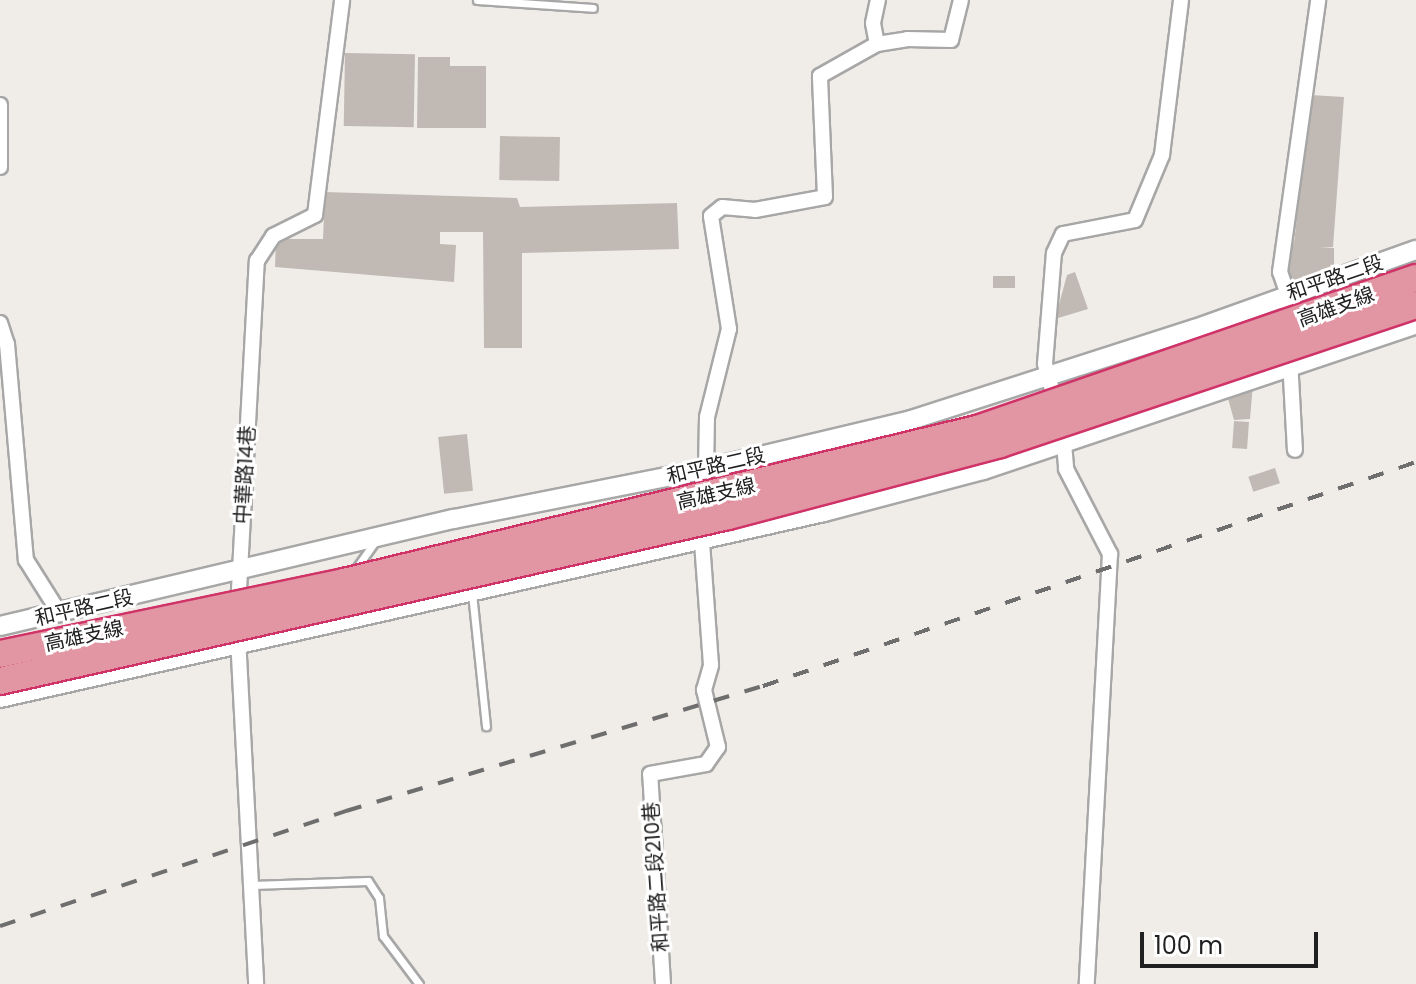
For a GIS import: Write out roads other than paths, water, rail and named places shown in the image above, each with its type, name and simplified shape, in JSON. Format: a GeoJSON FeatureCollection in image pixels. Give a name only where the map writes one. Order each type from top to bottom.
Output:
{"type":"FeatureCollection","features":[{"type":"Feature","properties":{"kind":"highway","name":"高雄支線"},"geometry":{"type":"LineString","coordinates":[[0,654],[344,582],[977,429],[1416,278]]}},
{"type":"Feature","properties":{"kind":"highway","name":"高雄支線"},"geometry":{"type":"LineString","coordinates":[[0,681],[728,516],[985,448],[1416,305]]}},
{"type":"Feature","properties":{"kind":"street","name":"中華路14巷"},"geometry":{"type":"LineString","coordinates":[[256,984],[237,600],[257,261],[273,236],[315,215],[342,0]]}},
{"type":"Feature","properties":{"kind":"street"},"geometry":{"type":"LineString","coordinates":[[877,44],[873,23],[878,0]]}},
{"type":"Feature","properties":{"kind":"street"},"geometry":{"type":"LineString","coordinates":[[706,469],[707,417],[729,329],[711,216],[722,207],[755,210],[825,197],[820,76],[877,44],[907,39],[951,40],[958,29],[961,0]]}},
{"type":"Feature","properties":{"kind":"street"},"geometry":{"type":"LineString","coordinates":[[1087,984],[1110,554],[1066,469],[1066,441],[1048,378],[1046,327],[1054,253],[1063,234],[1135,220],[1162,155],[1181,0]]}},
{"type":"Feature","properties":{"kind":"street"},"geometry":{"type":"LineString","coordinates":[[1295,450],[1288,295],[1280,272],[1318,0]]}},
{"type":"Feature","properties":{"kind":"street"},"geometry":{"type":"LineString","coordinates":[[0,105],[0,167]]}},
{"type":"Feature","properties":{"kind":"street","name":"和平路二段"},"geometry":{"type":"LineString","coordinates":[[0,626],[376,539],[706,469],[911,420],[1048,378],[1416,250]]}},
{"type":"Feature","properties":{"kind":"street"},"geometry":{"type":"LineString","coordinates":[[0,323],[7,344],[26,560],[60,614]]}},
{"type":"Feature","properties":{"kind":"street"},"geometry":{"type":"LineString","coordinates":[[0,698],[239,646],[472,589],[702,541],[983,470],[1416,324]]}},
{"type":"Feature","properties":{"kind":"street","name":"和平路二段210巷"},"geometry":{"type":"LineString","coordinates":[[663,984],[650,774],[706,764],[718,747],[704,690],[711,665],[702,541]]}},
{"type":"Feature","properties":{"kind":"lane"},"geometry":{"type":"LineString","coordinates":[[477,0],[593,8]]}},
{"type":"Feature","properties":{"kind":"lane"},"geometry":{"type":"LineString","coordinates":[[237,600],[304,591],[349,575],[376,539]]}},
{"type":"Feature","properties":{"kind":"lane"},"geometry":{"type":"LineString","coordinates":[[472,589],[486,726]]}},
{"type":"Feature","properties":{"kind":"lane"},"geometry":{"type":"LineString","coordinates":[[250,885],[368,881],[379,898],[383,936],[419,984]]}},
{"type":"Feature","properties":{"kind":"railway"},"geometry":{"type":"LineString","coordinates":[[0,926],[346,811],[763,686],[1416,462]]}}]}
